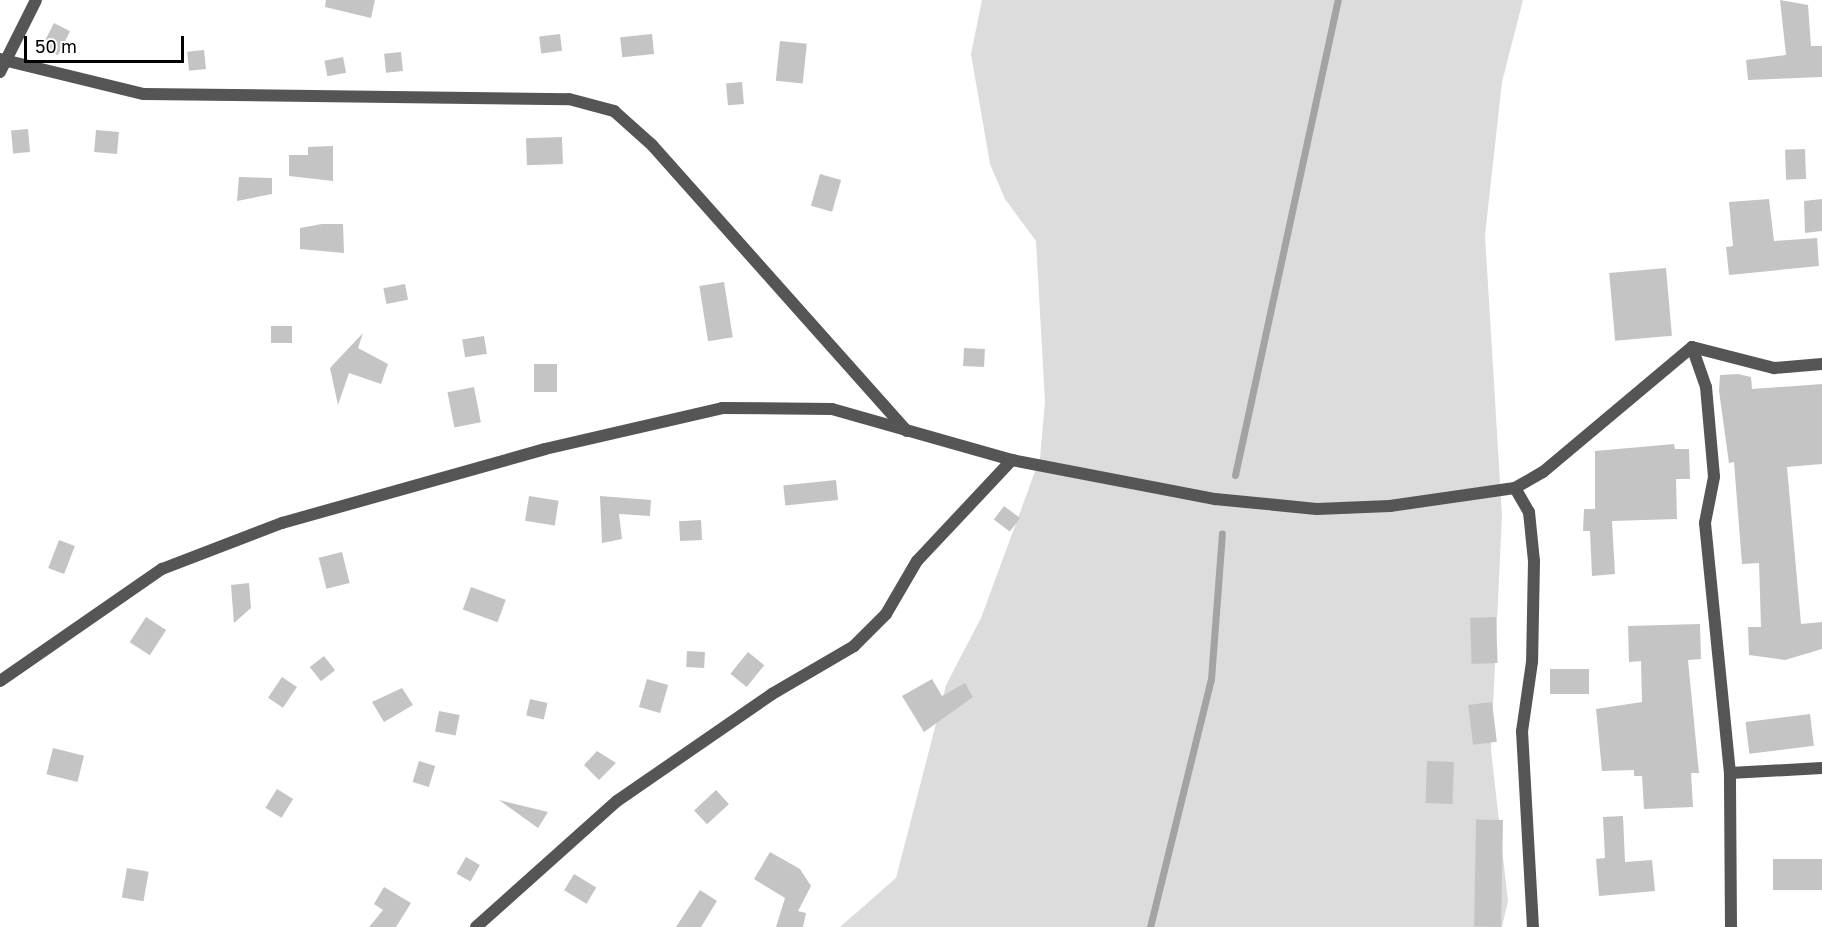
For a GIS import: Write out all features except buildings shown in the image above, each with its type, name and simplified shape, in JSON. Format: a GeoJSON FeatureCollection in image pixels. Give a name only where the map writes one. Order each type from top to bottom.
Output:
{"type":"FeatureCollection","features":[{"type":"Feature","properties":{"kind":"street"},"geometry":{"type":"LineString","coordinates":[[36,0],[2,65],[144,94],[569,99],[614,111],[652,145],[908,432]]}},
{"type":"Feature","properties":{"kind":"street"},"geometry":{"type":"LineString","coordinates":[[0,681],[162,569],[282,523],[545,449],[722,408],[832,409],[1012,460],[1215,499],[1317,509],[1390,506],[1515,488],[1543,472],[1692,347]]}},
{"type":"Feature","properties":{"kind":"street"},"geometry":{"type":"LineString","coordinates":[[1692,347],[1774,368],[1822,364]]}},
{"type":"Feature","properties":{"kind":"street"},"geometry":{"type":"LineString","coordinates":[[1692,347],[1706,387],[1714,477],[1706,523],[1730,773],[1731,927]]}},
{"type":"Feature","properties":{"kind":"street"},"geometry":{"type":"LineString","coordinates":[[476,927],[617,801],[772,694],[854,646],[886,614],[917,561],[1012,460]]}},
{"type":"Feature","properties":{"kind":"street"},"geometry":{"type":"LineString","coordinates":[[1515,488],[1528,512],[1534,561],[1532,662],[1522,731],[1533,927]]}},
{"type":"Feature","properties":{"kind":"street"},"geometry":{"type":"LineString","coordinates":[[1730,773],[1822,768]]}},
{"type":"Feature","properties":{"kind":"shaded area"},"geometry":{"type":"Polygon","coordinates":[[[982,0],[1523,0],[1502,82],[1485,235],[1502,515],[1491,750],[1508,901],[1502,927],[840,927],[896,878],[946,685],[981,618],[1040,458],[1045,402],[1036,241],[1005,199],[990,164],[971,54],[982,0]]]}},
{"type":"Feature","properties":{"kind":"waterway"},"geometry":{"type":"LineString","coordinates":[[1235,475],[1338,0]]}},
{"type":"Feature","properties":{"kind":"waterway"},"geometry":{"type":"LineString","coordinates":[[1150,927],[1211,679],[1222,533]]}}]}
